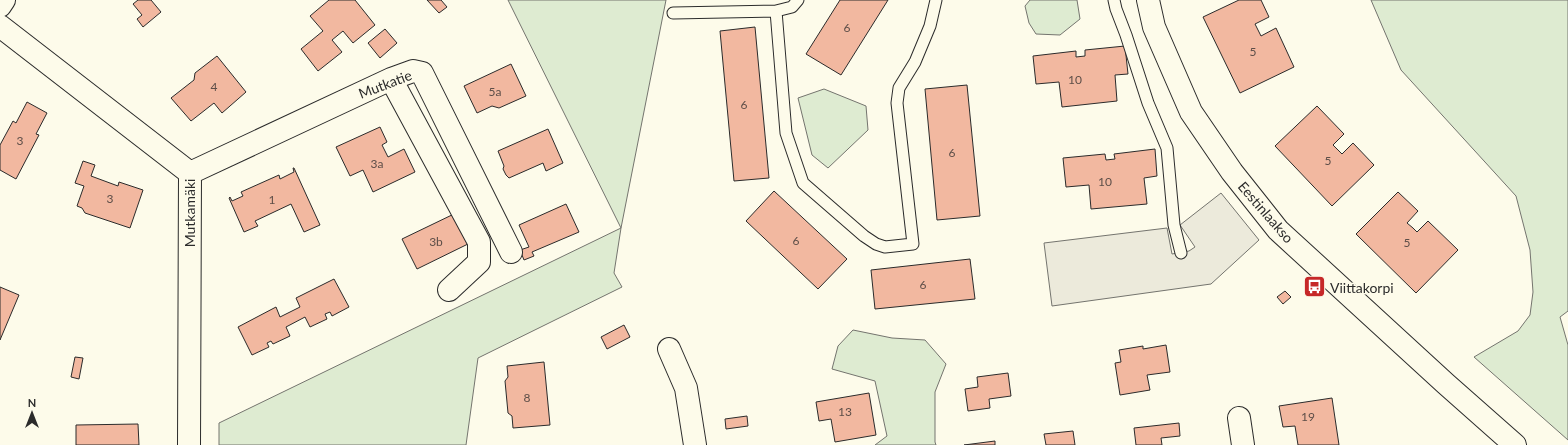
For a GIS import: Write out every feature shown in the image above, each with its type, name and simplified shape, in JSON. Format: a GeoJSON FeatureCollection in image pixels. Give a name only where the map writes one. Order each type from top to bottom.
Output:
{"type":"FeatureCollection","features":[{"type":"Feature","properties":{"kind":"street"},"geometry":{"type":"LineString","coordinates":[[0,6],[4,0]]}},
{"type":"Feature","properties":{"kind":"street","name":"Eestinlaakso"},"geometry":{"type":"LineString","coordinates":[[1148,0],[1154,27],[1191,112],[1232,172],[1278,230],[1515,445]]}},
{"type":"Feature","properties":{"kind":"street","name":"Mutkamäki"},"geometry":{"type":"LineString","coordinates":[[0,26],[190,173],[189,445]]}},
{"type":"Feature","properties":{"kind":"street","name":"Mutkatie"},"geometry":{"type":"LineString","coordinates":[[190,173],[391,79],[413,71],[422,73],[511,252]]}},
{"type":"Feature","properties":{"kind":"street"},"geometry":{"type":"LineString","coordinates":[[391,79],[479,242],[479,262],[449,290]]}},
{"type":"Feature","properties":{"kind":"street"},"geometry":{"type":"LineString","coordinates":[[669,349],[686,388],[695,445]]}},
{"type":"Feature","properties":{"kind":"street"},"geometry":{"type":"LineString","coordinates":[[1239,418],[1243,445]]}},
{"type":"Feature","properties":{"kind":"lane"},"geometry":{"type":"LineString","coordinates":[[673,13],[776,11],[792,7],[798,0]]}},
{"type":"Feature","properties":{"kind":"lane"},"geometry":{"type":"LineString","coordinates":[[776,11],[786,133],[803,183],[864,236],[876,244],[885,247],[913,244],[897,103],[899,88],[915,62],[930,26],[936,0]]}},
{"type":"Feature","properties":{"kind":"lane"},"geometry":{"type":"LineString","coordinates":[[1114,0],[1148,103],[1167,148],[1174,225],[1180,253]]}},
{"type":"Feature","properties":{"kind":"green space"},"geometry":{"type":"Polygon","coordinates":[[[508,0],[666,0],[621,228],[508,0]]]}},
{"type":"Feature","properties":{"kind":"green space"},"geometry":{"type":"Polygon","coordinates":[[[1030,0],[1077,0],[1080,19],[1060,35],[1036,34],[1029,23],[1025,6],[1030,0]]]}},
{"type":"Feature","properties":{"kind":"green space"},"geometry":{"type":"Polygon","coordinates":[[[1371,0],[1568,0],[1568,311],[1560,317],[1568,345],[1568,440],[1474,357],[1518,331],[1530,315],[1533,292],[1530,250],[1516,196],[1401,70],[1371,0]]]}},
{"type":"Feature","properties":{"kind":"green space"},"geometry":{"type":"Polygon","coordinates":[[[824,89],[866,106],[868,130],[828,168],[812,155],[798,98],[824,89]]]}},
{"type":"Feature","properties":{"kind":"green space"},"geometry":{"type":"Polygon","coordinates":[[[621,228],[614,273],[622,287],[478,358],[466,445],[219,445],[219,423],[621,228]]]}},
{"type":"Feature","properties":{"kind":"green space"},"geometry":{"type":"Polygon","coordinates":[[[853,330],[892,338],[925,340],[946,364],[935,392],[936,445],[875,445],[887,436],[875,381],[832,369],[838,346],[853,330]]]}},
{"type":"Feature","properties":{"kind":"shaded area"},"geometry":{"type":"Polygon","coordinates":[[[1221,193],[1259,240],[1211,284],[1052,306],[1044,243],[1167,228],[1172,254],[1189,251],[1195,247],[1180,225],[1221,193]]]}},
{"type":"Feature","properties":{"kind":"building"},"geometry":{"type":"Polygon","coordinates":[[[138,0],[151,0],[161,12],[143,27],[137,19],[142,15],[133,4],[138,0]]]}},
{"type":"Feature","properties":{"kind":"building"},"geometry":{"type":"Polygon","coordinates":[[[329,0],[355,0],[375,25],[353,43],[343,31],[332,40],[342,52],[318,71],[301,49],[323,31],[310,16],[329,0]]]}},
{"type":"Feature","properties":{"kind":"building"},"geometry":{"type":"Polygon","coordinates":[[[427,0],[441,0],[447,7],[439,13],[427,0]]]}},
{"type":"Feature","properties":{"kind":"building"},"geometry":{"type":"Polygon","coordinates":[[[840,0],[888,0],[841,75],[806,54],[840,0]]]}},
{"type":"Feature","properties":{"kind":"building"},"geometry":{"type":"Polygon","coordinates":[[[1239,0],[1261,0],[1269,17],[1255,24],[1261,36],[1276,28],[1294,67],[1240,93],[1203,17],[1239,0]]]}},
{"type":"Feature","properties":{"kind":"building"},"geometry":{"type":"Polygon","coordinates":[[[755,27],[769,178],[734,181],[720,31],[755,27]]]}},
{"type":"Feature","properties":{"kind":"building"},"geometry":{"type":"Polygon","coordinates":[[[385,29],[397,43],[380,58],[368,43],[385,29]]]}},
{"type":"Feature","properties":{"kind":"building"},"geometry":{"type":"Polygon","coordinates":[[[1125,46],[1128,74],[1115,75],[1117,101],[1062,107],[1059,82],[1036,84],[1033,56],[1076,51],[1076,57],[1085,56],[1085,50],[1125,46]]]}},
{"type":"Feature","properties":{"kind":"building"},"geometry":{"type":"Polygon","coordinates":[[[217,56],[246,92],[222,113],[214,103],[191,121],[171,98],[194,80],[195,73],[217,56]]]}},
{"type":"Feature","properties":{"kind":"building"},"geometry":{"type":"Polygon","coordinates":[[[511,64],[526,96],[499,108],[492,106],[477,113],[464,86],[511,64]]]}},
{"type":"Feature","properties":{"kind":"building"},"geometry":{"type":"Polygon","coordinates":[[[967,85],[980,216],[937,220],[925,89],[967,85]]]}},
{"type":"Feature","properties":{"kind":"building"},"geometry":{"type":"Polygon","coordinates":[[[27,102],[47,113],[36,134],[39,135],[16,179],[0,170],[0,145],[13,121],[16,123],[27,102]]]}},
{"type":"Feature","properties":{"kind":"building"},"geometry":{"type":"Polygon","coordinates":[[[1317,106],[1344,134],[1333,145],[1342,154],[1353,143],[1374,165],[1332,206],[1275,146],[1317,106]]]}},
{"type":"Feature","properties":{"kind":"building"},"geometry":{"type":"Polygon","coordinates":[[[380,127],[387,142],[382,145],[388,157],[404,149],[415,172],[373,192],[363,170],[350,176],[336,147],[380,127]]]}},
{"type":"Feature","properties":{"kind":"building"},"geometry":{"type":"Polygon","coordinates":[[[548,129],[563,163],[546,171],[543,163],[509,178],[503,169],[504,166],[498,151],[548,129]]]}},
{"type":"Feature","properties":{"kind":"building"},"geometry":{"type":"Polygon","coordinates":[[[1155,149],[1157,176],[1144,178],[1147,204],[1091,209],[1089,185],[1066,187],[1063,158],[1105,154],[1106,160],[1115,159],[1114,154],[1155,149]]]}},
{"type":"Feature","properties":{"kind":"building"},"geometry":{"type":"Polygon","coordinates":[[[83,161],[95,165],[91,176],[118,186],[119,182],[143,190],[130,228],[85,213],[82,208],[77,206],[84,186],[75,183],[83,161]]]}},
{"type":"Feature","properties":{"kind":"building"},"geometry":{"type":"Polygon","coordinates":[[[293,168],[320,225],[304,232],[291,204],[255,221],[258,226],[244,232],[229,198],[230,197],[232,201],[243,196],[241,192],[279,175],[280,179],[294,172],[293,168]]]}},
{"type":"Feature","properties":{"kind":"building"},"geometry":{"type":"Polygon","coordinates":[[[774,191],[847,259],[818,289],[746,221],[774,191]]]}},
{"type":"Feature","properties":{"kind":"building"},"geometry":{"type":"Polygon","coordinates":[[[1398,192],[1418,211],[1407,223],[1417,232],[1428,221],[1458,250],[1416,293],[1356,234],[1398,192]]]}},
{"type":"Feature","properties":{"kind":"building"},"geometry":{"type":"Polygon","coordinates":[[[566,204],[579,232],[532,252],[534,256],[524,260],[520,250],[529,247],[519,225],[566,204]]]}},
{"type":"Feature","properties":{"kind":"building"},"geometry":{"type":"Polygon","coordinates":[[[456,213],[470,243],[417,269],[402,239],[456,213]]]}},
{"type":"Feature","properties":{"kind":"building"},"geometry":{"type":"Polygon","coordinates":[[[970,259],[975,299],[875,309],[871,270],[970,259]]]}},
{"type":"Feature","properties":{"kind":"building"},"geometry":{"type":"Polygon","coordinates":[[[334,279],[349,307],[332,316],[330,312],[325,314],[327,319],[310,327],[305,317],[286,327],[290,336],[273,344],[271,341],[267,343],[269,347],[252,355],[238,327],[276,307],[280,317],[300,307],[296,298],[334,279]]]}},
{"type":"Feature","properties":{"kind":"building"},"geometry":{"type":"Polygon","coordinates":[[[0,287],[19,295],[0,340],[0,287]]]}},
{"type":"Feature","properties":{"kind":"building"},"geometry":{"type":"Polygon","coordinates":[[[1285,291],[1291,297],[1283,304],[1277,297],[1285,291]]]}},
{"type":"Feature","properties":{"kind":"building"},"geometry":{"type":"Polygon","coordinates":[[[624,325],[630,337],[607,349],[601,337],[624,325]]]}},
{"type":"Feature","properties":{"kind":"building"},"geometry":{"type":"Polygon","coordinates":[[[1166,345],[1170,372],[1147,375],[1150,390],[1120,395],[1115,363],[1121,362],[1119,350],[1143,346],[1143,349],[1166,345]]]}},
{"type":"Feature","properties":{"kind":"building"},"geometry":{"type":"Polygon","coordinates":[[[75,357],[83,358],[79,379],[71,377],[75,357]]]}},
{"type":"Feature","properties":{"kind":"building"},"geometry":{"type":"Polygon","coordinates":[[[544,362],[550,425],[513,428],[512,416],[508,413],[505,381],[508,377],[507,366],[544,362]]]}},
{"type":"Feature","properties":{"kind":"building"},"geometry":{"type":"Polygon","coordinates":[[[1008,373],[1011,396],[989,399],[990,408],[968,411],[965,389],[978,387],[977,377],[1008,373]]]}},
{"type":"Feature","properties":{"kind":"building"},"geometry":{"type":"Polygon","coordinates":[[[869,393],[876,435],[835,442],[831,419],[819,421],[816,402],[869,393]]]}},
{"type":"Feature","properties":{"kind":"building"},"geometry":{"type":"Polygon","coordinates":[[[1332,398],[1339,445],[1298,445],[1295,426],[1283,427],[1279,406],[1332,398]]]}},
{"type":"Feature","properties":{"kind":"building"},"geometry":{"type":"Polygon","coordinates":[[[747,416],[748,426],[726,429],[725,419],[747,416]]]}},
{"type":"Feature","properties":{"kind":"building"},"geometry":{"type":"Polygon","coordinates":[[[1179,423],[1180,436],[1161,438],[1162,445],[1136,445],[1134,428],[1179,423]]]}},
{"type":"Feature","properties":{"kind":"building"},"geometry":{"type":"Polygon","coordinates":[[[138,424],[139,445],[76,445],[76,425],[138,424]]]}},
{"type":"Feature","properties":{"kind":"building"},"geometry":{"type":"Polygon","coordinates":[[[1073,431],[1075,445],[1046,445],[1044,434],[1073,431]]]}},
{"type":"Feature","properties":{"kind":"building"},"geometry":{"type":"Polygon","coordinates":[[[995,441],[995,445],[964,445],[995,441]]]}},
{"type":"Feature","properties":{"kind":"place","name":"Viittakorpi"},"geometry":{"type":"Point","coordinates":[1314,287]}}]}
